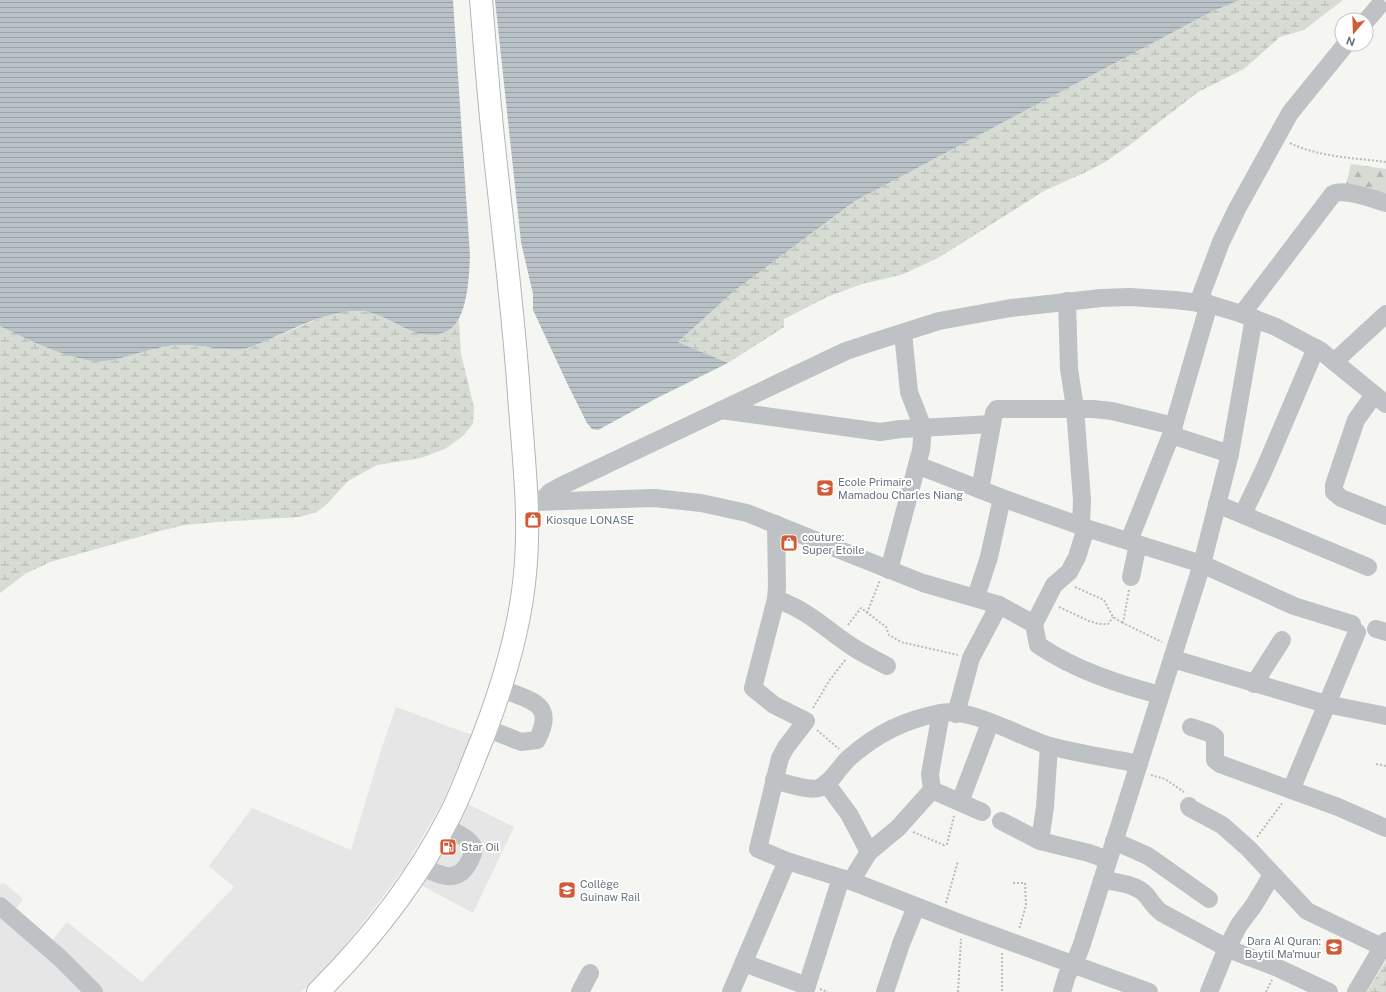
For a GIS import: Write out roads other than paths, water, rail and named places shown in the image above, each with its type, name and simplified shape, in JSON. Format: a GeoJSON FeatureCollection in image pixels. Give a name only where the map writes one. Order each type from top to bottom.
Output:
{"type":"FeatureCollection","features":[{"type":"Feature","properties":{"kind":"highway"},"geometry":{"type":"LineString","coordinates":[[318,992],[375,929],[420,866],[444,827],[464,785],[500,688],[517,624],[525,577],[528,526],[534,502],[492,134],[481,0]]}},
{"type":"Feature","properties":{"kind":"street"},"geometry":{"type":"LineString","coordinates":[[1374,12],[1378,7]]}},
{"type":"Feature","properties":{"kind":"street"},"geometry":{"type":"LineString","coordinates":[[1131,577],[1134,542],[1172,430],[1203,304],[1221,242],[1237,209],[1298,101],[1339,52]]}},
{"type":"Feature","properties":{"kind":"street"},"geometry":{"type":"LineString","coordinates":[[1062,992],[1067,975],[1074,964],[1102,880],[1202,564],[1230,454],[1248,316],[1333,194],[1338,192],[1346,193],[1386,203]]}},
{"type":"Feature","properties":{"kind":"street"},"geometry":{"type":"LineString","coordinates":[[534,502],[559,487],[846,351],[903,332],[947,320],[1011,308],[1067,301],[1152,297],[1203,304],[1248,316],[1316,348],[1380,400],[1356,420],[1334,485],[1334,492],[1340,498],[1386,516]]}},
{"type":"Feature","properties":{"kind":"street"},"geometry":{"type":"LineString","coordinates":[[1067,301],[1068,370],[1075,408],[1083,527],[1077,557],[1069,572],[1054,585],[1034,624],[1038,645],[1091,673],[1124,686],[1160,695]]}},
{"type":"Feature","properties":{"kind":"street"},"geometry":{"type":"LineString","coordinates":[[1334,362],[1386,314]]}},
{"type":"Feature","properties":{"kind":"street"},"geometry":{"type":"LineString","coordinates":[[887,569],[923,442],[922,428],[909,392],[903,332]]}},
{"type":"Feature","properties":{"kind":"street"},"geometry":{"type":"LineString","coordinates":[[1243,514],[1264,470],[1316,348]]}},
{"type":"Feature","properties":{"kind":"street"},"geometry":{"type":"LineString","coordinates":[[980,490],[994,413],[997,409],[1075,408],[1112,411],[1172,430],[1230,454]]}},
{"type":"Feature","properties":{"kind":"street"},"geometry":{"type":"LineString","coordinates":[[721,410],[880,432],[992,424]]}},
{"type":"Feature","properties":{"kind":"street"},"geometry":{"type":"LineString","coordinates":[[916,465],[1083,527],[1202,564],[1294,606],[1354,628],[1337,682],[1326,704],[1292,790]]}},
{"type":"Feature","properties":{"kind":"street"},"geometry":{"type":"LineString","coordinates":[[534,502],[654,498],[722,507],[747,513],[938,588],[976,597],[998,605],[1034,624]]}},
{"type":"Feature","properties":{"kind":"street"},"geometry":{"type":"LineString","coordinates":[[976,597],[989,557],[1002,498]]}},
{"type":"Feature","properties":{"kind":"street"},"geometry":{"type":"LineString","coordinates":[[1217,504],[1368,567]]}},
{"type":"Feature","properties":{"kind":"street"},"geometry":{"type":"LineString","coordinates":[[776,524],[776,599],[753,688],[774,706],[806,721],[786,747],[774,780],[758,847],[760,850],[787,861],[846,880],[1149,992]]}},
{"type":"Feature","properties":{"kind":"street"},"geometry":{"type":"LineString","coordinates":[[776,599],[817,619],[838,637],[854,648],[887,666]]}},
{"type":"Feature","properties":{"kind":"street"},"geometry":{"type":"LineString","coordinates":[[744,963],[806,989],[846,880],[870,852],[898,828],[932,790],[930,774],[934,740],[948,713],[971,658],[998,605]]}},
{"type":"Feature","properties":{"kind":"street"},"geometry":{"type":"LineString","coordinates":[[1254,684],[1282,640]]}},
{"type":"Feature","properties":{"kind":"street"},"geometry":{"type":"LineString","coordinates":[[1175,652],[1254,684],[1326,704],[1386,716]]}},
{"type":"Feature","properties":{"kind":"street"},"geometry":{"type":"LineString","coordinates":[[486,728],[521,742],[537,740],[542,729],[545,717],[543,709],[536,704],[500,688]]}},
{"type":"Feature","properties":{"kind":"street"},"geometry":{"type":"LineString","coordinates":[[774,780],[809,788],[818,788],[826,783],[848,759],[877,736],[893,727],[948,713],[990,723],[1049,746],[1138,767]]}},
{"type":"Feature","properties":{"kind":"street"},"geometry":{"type":"LineString","coordinates":[[960,802],[990,723]]}},
{"type":"Feature","properties":{"kind":"street"},"geometry":{"type":"LineString","coordinates":[[1190,727],[1209,733],[1215,737],[1215,760],[1220,764],[1338,807],[1386,828]]}},
{"type":"Feature","properties":{"kind":"street"},"geometry":{"type":"LineString","coordinates":[[1040,841],[1045,807],[1049,746]]}},
{"type":"Feature","properties":{"kind":"street"},"geometry":{"type":"LineString","coordinates":[[826,783],[849,814],[870,852]]}},
{"type":"Feature","properties":{"kind":"street"},"geometry":{"type":"LineString","coordinates":[[932,790],[982,812]]}},
{"type":"Feature","properties":{"kind":"street"},"geometry":{"type":"LineString","coordinates":[[1189,806],[1190,808],[1222,825],[1249,849],[1272,875],[1311,914],[1384,944],[1356,992]]}},
{"type":"Feature","properties":{"kind":"street"},"geometry":{"type":"LineString","coordinates":[[1001,821],[1040,841],[1108,860]]}},
{"type":"Feature","properties":{"kind":"street"},"geometry":{"type":"LineString","coordinates":[[420,866],[451,877],[459,875],[465,870],[474,852],[473,846],[468,840],[444,827]]}},
{"type":"Feature","properties":{"kind":"street"},"geometry":{"type":"LineString","coordinates":[[1114,841],[1148,856],[1209,899]]}},
{"type":"Feature","properties":{"kind":"street"},"geometry":{"type":"LineString","coordinates":[[731,992],[787,861]]}},
{"type":"Feature","properties":{"kind":"street"},"geometry":{"type":"LineString","coordinates":[[1209,992],[1227,948],[1239,925],[1254,905],[1272,875]]}},
{"type":"Feature","properties":{"kind":"street"},"geometry":{"type":"LineString","coordinates":[[1102,880],[1137,888],[1146,896],[1156,910],[1227,948],[1278,968],[1329,992]]}},
{"type":"Feature","properties":{"kind":"street"},"geometry":{"type":"LineString","coordinates":[[0,906],[60,958],[94,992]]}},
{"type":"Feature","properties":{"kind":"street"},"geometry":{"type":"LineString","coordinates":[[885,992],[901,944],[916,907]]}},
{"type":"Feature","properties":{"kind":"street"},"geometry":{"type":"LineString","coordinates":[[580,992],[590,973]]}},
{"type":"Feature","properties":{"kind":"place","name":"Ecole Primaire Mamadou Charles Niang"},"geometry":{"type":"Point","coordinates":[825,488]}},
{"type":"Feature","properties":{"kind":"place","name":"Kiosque LONASE"},"geometry":{"type":"Point","coordinates":[533,520]}},
{"type":"Feature","properties":{"kind":"place","name":"couture: Super Etoile"},"geometry":{"type":"Point","coordinates":[789,543]}},
{"type":"Feature","properties":{"kind":"place","name":"Star Oil"},"geometry":{"type":"Point","coordinates":[448,847]}},
{"type":"Feature","properties":{"kind":"place","name":"Collège Guinaw Rail"},"geometry":{"type":"Point","coordinates":[567,890]}},
{"type":"Feature","properties":{"kind":"place","name":"Dara Al Quran: Baytil Ma'muur"},"geometry":{"type":"Point","coordinates":[1334,947]}}]}
